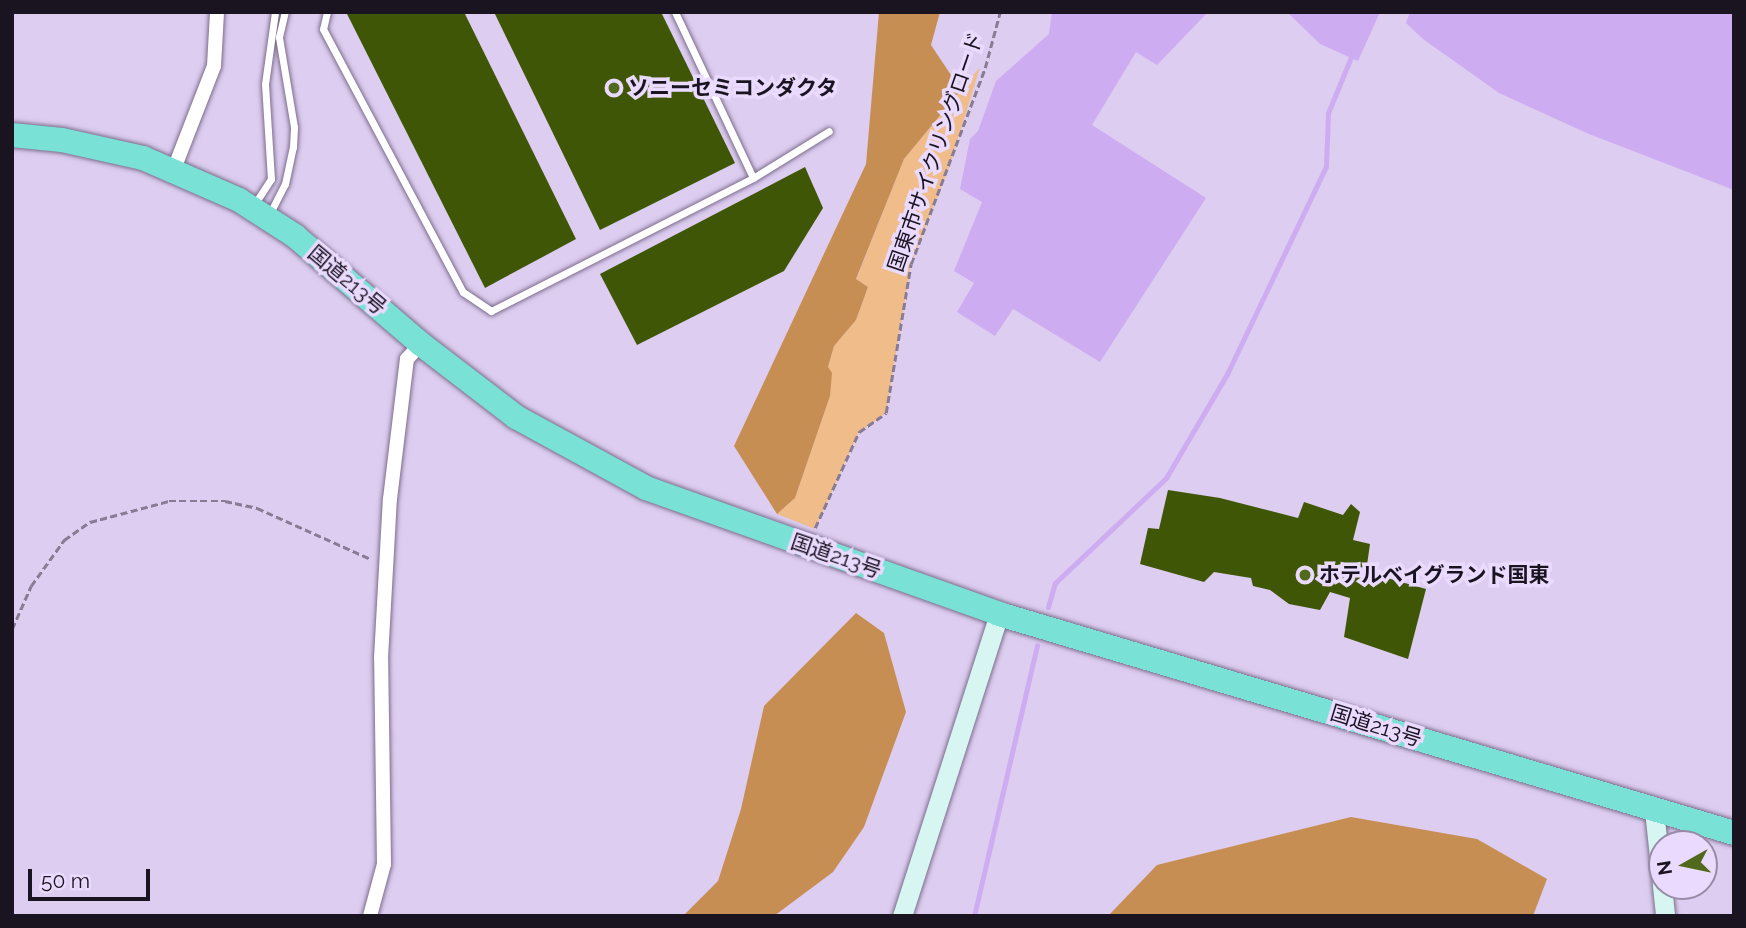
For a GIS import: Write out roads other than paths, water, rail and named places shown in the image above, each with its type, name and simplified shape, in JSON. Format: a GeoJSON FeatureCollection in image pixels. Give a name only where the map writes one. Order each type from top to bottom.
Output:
{"type":"FeatureCollection","features":[{"type":"Feature","properties":{"kind":"highway","name":"国道213号"},"geometry":{"type":"LineString","coordinates":[[12,135],[99,148],[174,169],[260,213],[421,344],[516,417],[646,488],[999,614],[1734,832]]}},
{"type":"Feature","properties":{"kind":"street"},"geometry":{"type":"LineString","coordinates":[[174,169],[214,66],[217,12]]}},
{"type":"Feature","properties":{"kind":"street"},"geometry":{"type":"LineString","coordinates":[[370,916],[384,863],[381,658],[386,567],[407,359],[421,344]]}},
{"type":"Feature","properties":{"kind":"street"},"geometry":{"type":"LineString","coordinates":[[902,916],[999,614]]}},
{"type":"Feature","properties":{"kind":"street"},"geometry":{"type":"LineString","coordinates":[[1654,810],[1656,830]]}},
{"type":"Feature","properties":{"kind":"lane"},"geometry":{"type":"LineString","coordinates":[[260,213],[271,179],[265,84],[275,12]]}},
{"type":"Feature","properties":{"kind":"lane"},"geometry":{"type":"LineString","coordinates":[[260,213],[285,184],[293,147],[294,127],[279,37],[285,12]]}},
{"type":"Feature","properties":{"kind":"lane"},"geometry":{"type":"LineString","coordinates":[[327,12],[323,29],[463,292],[491,311],[753,178],[829,131]]}},
{"type":"Feature","properties":{"kind":"lane"},"geometry":{"type":"LineString","coordinates":[[675,12],[753,178]]}},
{"type":"Feature","properties":{"kind":"waterway"},"geometry":{"type":"LineString","coordinates":[[1048,607],[1055,583],[1166,478],[1227,374],[1326,166],[1328,113],[1353,52]]}},
{"type":"Feature","properties":{"kind":"waterway"},"geometry":{"type":"LineString","coordinates":[[974,916],[1037,645]]}},
{"type":"Feature","properties":{"kind":"place","name":"ソニーセミコンダクタ"},"geometry":{"type":"Point","coordinates":[614,88]}},
{"type":"Feature","properties":{"kind":"place","name":"ホテルベイグランド国東"},"geometry":{"type":"Point","coordinates":[1305,575]}}]}
